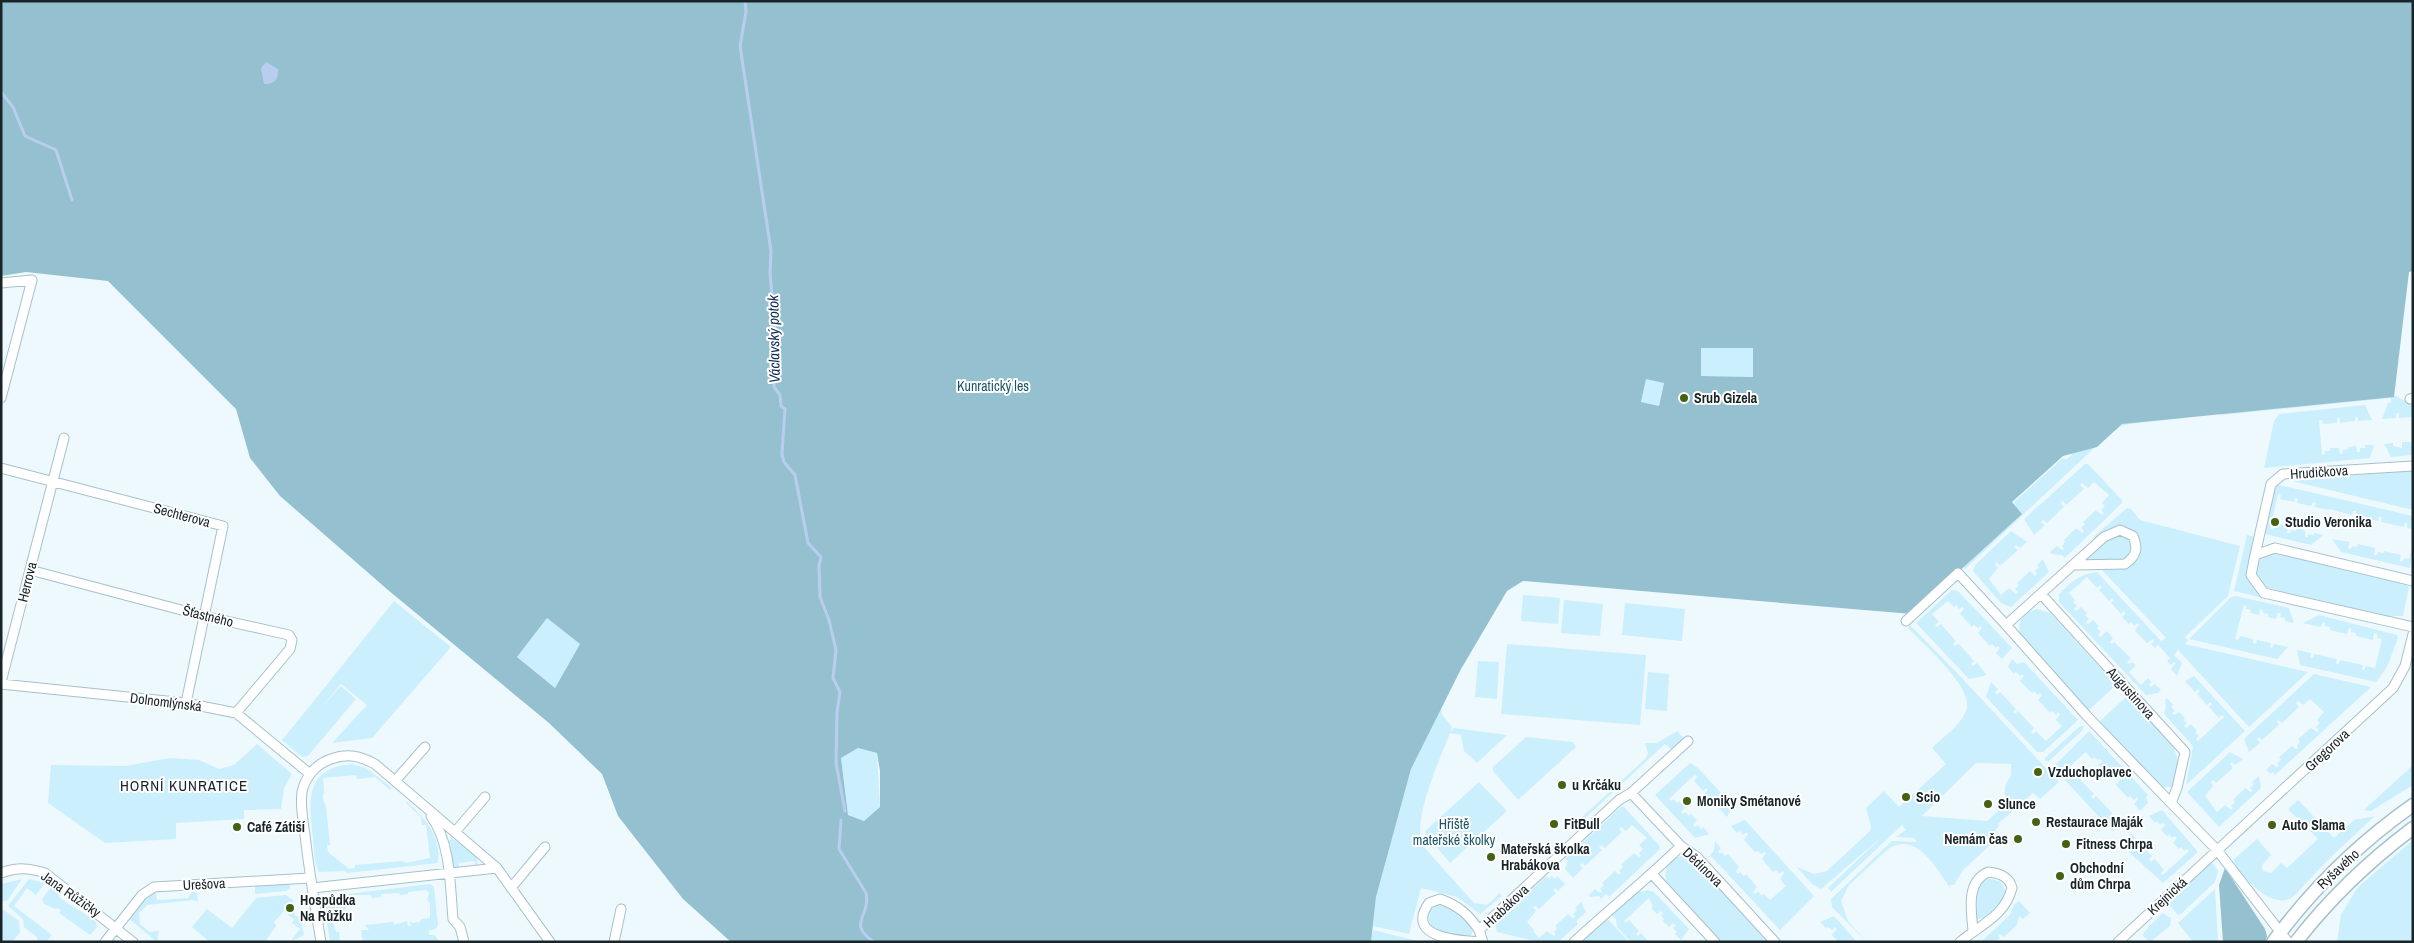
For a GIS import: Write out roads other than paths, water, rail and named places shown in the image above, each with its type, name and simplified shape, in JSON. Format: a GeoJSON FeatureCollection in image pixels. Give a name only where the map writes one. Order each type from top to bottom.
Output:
{"type":"FeatureCollection","features":[{"type":"Feature","properties":{"kind":"main road","name":"Ryšavého"},"geometry":{"type":"LineString","coordinates":[[2280,939],[2301,905],[2342,863],[2413,806]]}},
{"type":"Feature","properties":{"kind":"main road","name":"Ryšavého"},"geometry":{"type":"LineString","coordinates":[[2296,942],[2321,910],[2356,874],[2413,828]]}},
{"type":"Feature","properties":{"kind":"street"},"geometry":{"type":"LineString","coordinates":[[1,284],[32,280],[1,398]]}},
{"type":"Feature","properties":{"kind":"street"},"geometry":{"type":"LineString","coordinates":[[53,481],[64,438]]}},
{"type":"Feature","properties":{"kind":"street","name":"Hrudičkova"},"geometry":{"type":"LineString","coordinates":[[2413,466],[2283,474],[2271,484],[2251,575],[2264,593],[2413,627]]}},
{"type":"Feature","properties":{"kind":"street","name":"Sechterova"},"geometry":{"type":"LineString","coordinates":[[1,468],[223,526],[186,703]]}},
{"type":"Feature","properties":{"kind":"street","name":"Herrova"},"geometry":{"type":"LineString","coordinates":[[1,683],[53,481]]}},
{"type":"Feature","properties":{"kind":"street"},"geometry":{"type":"LineString","coordinates":[[2006,625],[2111,532],[2120,530],[2134,536],[2136,552],[2132,559],[2125,564],[2074,565]]}},
{"type":"Feature","properties":{"kind":"street"},"geometry":{"type":"LineString","coordinates":[[2254,555],[2276,548],[2413,580]]}},
{"type":"Feature","properties":{"kind":"street","name":"Šťastného"},"geometry":{"type":"LineString","coordinates":[[30,570],[204,616],[289,635],[292,640],[290,649],[236,714]]}},
{"type":"Feature","properties":{"kind":"street"},"geometry":{"type":"LineString","coordinates":[[1906,621],[1958,573],[2086,716],[2217,850],[2280,939]]}},
{"type":"Feature","properties":{"kind":"street","name":"Augustinova"},"geometry":{"type":"LineString","coordinates":[[2041,594],[2185,752],[2178,788],[2171,803]]}},
{"type":"Feature","properties":{"kind":"street","name":"Gregorova"},"geometry":{"type":"LineString","coordinates":[[2217,850],[2393,688],[2405,666],[2413,634]]}},
{"type":"Feature","properties":{"kind":"street","name":"Dolnomlýnská"},"geometry":{"type":"LineString","coordinates":[[1,683],[186,703],[236,714],[310,774]]}},
{"type":"Feature","properties":{"kind":"street","name":"Hrabákova"},"geometry":{"type":"LineString","coordinates":[[1479,930],[1619,800],[1631,793],[1688,741]]}},
{"type":"Feature","properties":{"kind":"street"},"geometry":{"type":"LineString","coordinates":[[395,781],[425,747]]}},
{"type":"Feature","properties":{"kind":"street"},"geometry":{"type":"LineString","coordinates":[[321,942],[301,805],[302,793],[310,774],[328,760],[348,755],[357,756],[375,764],[497,868],[550,942]]}},
{"type":"Feature","properties":{"kind":"street","name":"Dědinova"},"geometry":{"type":"LineString","coordinates":[[1631,793],[1681,846],[1696,857],[1775,942]]}},
{"type":"Feature","properties":{"kind":"street"},"geometry":{"type":"LineString","coordinates":[[455,832],[485,797]]}},
{"type":"Feature","properties":{"kind":"street"},"geometry":{"type":"LineString","coordinates":[[422,804],[438,825],[449,874],[453,919],[460,927],[464,942]]}},
{"type":"Feature","properties":{"kind":"street"},"geometry":{"type":"LineString","coordinates":[[1574,942],[1681,846]]}},
{"type":"Feature","properties":{"kind":"street"},"geometry":{"type":"LineString","coordinates":[[511,888],[545,847]]}},
{"type":"Feature","properties":{"kind":"street","name":"Krejnická"},"geometry":{"type":"LineString","coordinates":[[2118,942],[2217,850]]}},
{"type":"Feature","properties":{"kind":"street","name":"Jana Růžičky"},"geometry":{"type":"LineString","coordinates":[[1,873],[15,868],[30,868],[45,873],[133,942]]}},
{"type":"Feature","properties":{"kind":"street","name":"Urešova"},"geometry":{"type":"LineString","coordinates":[[104,942],[142,896],[154,887],[311,883],[449,874],[497,868]]}},
{"type":"Feature","properties":{"kind":"street"},"geometry":{"type":"LineString","coordinates":[[1960,942],[1973,930],[1986,924],[2004,907],[2012,888],[2010,882],[1999,874],[1988,872],[1977,879],[1974,884],[1971,907],[1973,930]]}},
{"type":"Feature","properties":{"kind":"street"},"geometry":{"type":"LineString","coordinates":[[1652,874],[1715,942]]}},
{"type":"Feature","properties":{"kind":"street","name":"Hrabákova"},"geometry":{"type":"LineString","coordinates":[[1440,899],[1455,904],[1466,913],[1479,930],[1483,942],[1459,940],[1432,934],[1427,931],[1424,925],[1423,914],[1429,903],[1440,899]]}},
{"type":"Feature","properties":{"kind":"street"},"geometry":{"type":"LineString","coordinates":[[614,942],[621,909]]}},
{"type":"Feature","properties":{"kind":"waterway","name":"Václavský potok"},"geometry":{"type":"LineString","coordinates":[[745,1],[746,12],[740,46],[771,251],[770,273],[776,341],[774,387],[780,395],[781,406],[785,409],[782,454],[784,462],[795,475],[808,543],[821,557],[819,566],[820,597],[829,620],[836,650],[833,678],[840,692],[837,712],[836,763],[845,811]]}},
{"type":"Feature","properties":{"kind":"waterway"},"geometry":{"type":"LineString","coordinates":[[1,92],[13,107],[25,136],[56,150],[72,200]]}},
{"type":"Feature","properties":{"kind":"waterway","name":"Václavský potok"},"geometry":{"type":"LineString","coordinates":[[841,820],[839,849],[866,893],[867,901],[860,924],[862,930],[874,942]]}},
{"type":"Feature","properties":{"kind":"place","name":"Srub Gizela"},"geometry":{"type":"Point","coordinates":[1684,398]}},
{"type":"Feature","properties":{"kind":"place","name":"Studio Veronika"},"geometry":{"type":"Point","coordinates":[2275,522]}},
{"type":"Feature","properties":{"kind":"place","name":"Vzduchoplavec"},"geometry":{"type":"Point","coordinates":[2038,772]}},
{"type":"Feature","properties":{"kind":"place","name":"u Krčáku"},"geometry":{"type":"Point","coordinates":[1562,785]}},
{"type":"Feature","properties":{"kind":"place","name":"Scio"},"geometry":{"type":"Point","coordinates":[1906,797]}},
{"type":"Feature","properties":{"kind":"place","name":"Moniky Smétanové"},"geometry":{"type":"Point","coordinates":[1687,801]}},
{"type":"Feature","properties":{"kind":"place","name":"Slunce"},"geometry":{"type":"Point","coordinates":[1988,804]}},
{"type":"Feature","properties":{"kind":"place","name":"Restaurace Maják"},"geometry":{"type":"Point","coordinates":[2036,822]}},
{"type":"Feature","properties":{"kind":"place","name":"FitBull"},"geometry":{"type":"Point","coordinates":[1554,824]}},
{"type":"Feature","properties":{"kind":"place","name":"Auto Slama"},"geometry":{"type":"Point","coordinates":[2272,825]}},
{"type":"Feature","properties":{"kind":"place","name":"Café Zátiší"},"geometry":{"type":"Point","coordinates":[237,827]}},
{"type":"Feature","properties":{"kind":"place","name":"Nemám čas"},"geometry":{"type":"Point","coordinates":[2018,839]}},
{"type":"Feature","properties":{"kind":"place","name":"Fitness Chrpa"},"geometry":{"type":"Point","coordinates":[2066,844]}},
{"type":"Feature","properties":{"kind":"place","name":"Mateřská školka Hrabákova"},"geometry":{"type":"Point","coordinates":[1491,857]}},
{"type":"Feature","properties":{"kind":"place","name":"Obchodní dům Chrpa"},"geometry":{"type":"Point","coordinates":[2060,876]}},
{"type":"Feature","properties":{"kind":"place","name":"Hospůdka Na Růžku"},"geometry":{"type":"Point","coordinates":[290,908]}},
{"type":"Feature","properties":{"kind":"district","name":"HORNÍ KUNRATICE"},"geometry":{"type":"Point","coordinates":[184,786]}},
{"type":"Feature","properties":{"kind":"park label","name":"Kunratický les"},"geometry":{"type":"Point","coordinates":[993,386]}},
{"type":"Feature","properties":{"kind":"park label","name":"Hřiště mateřské školky"},"geometry":{"type":"Point","coordinates":[1454,832]}}]}
